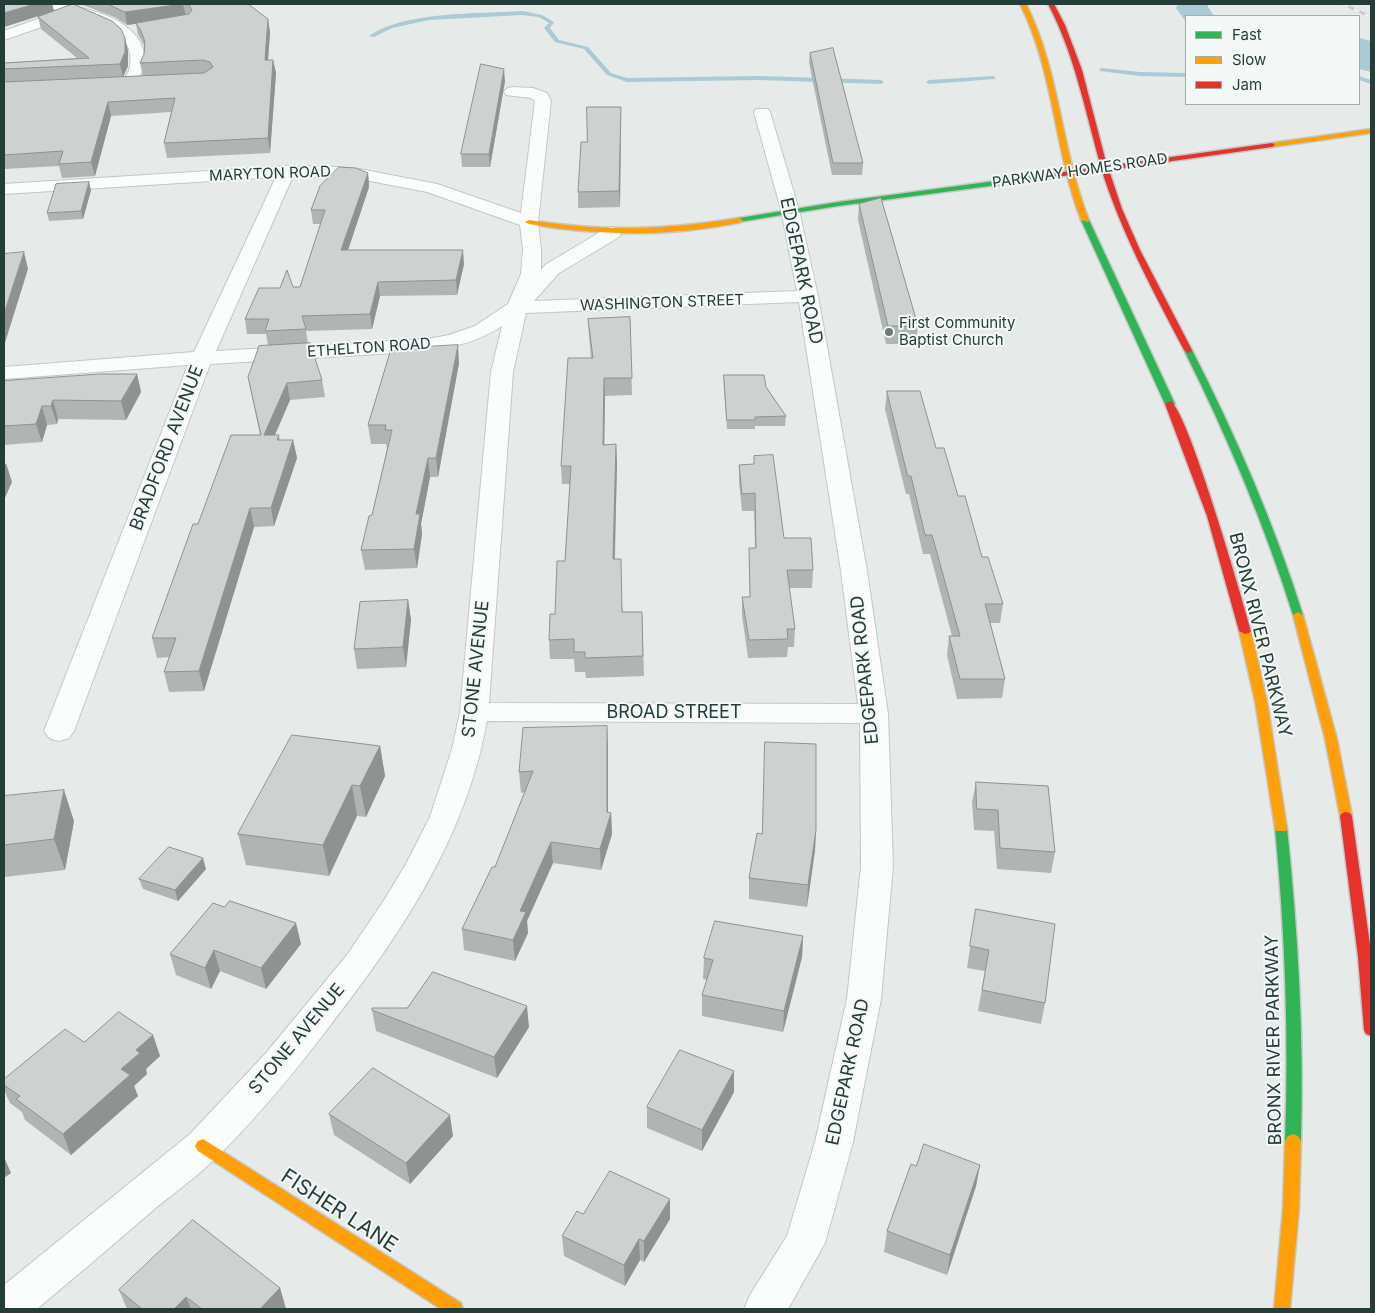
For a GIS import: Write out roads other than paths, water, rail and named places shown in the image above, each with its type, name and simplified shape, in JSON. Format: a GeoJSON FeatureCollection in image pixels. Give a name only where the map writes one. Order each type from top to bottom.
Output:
{"type":"FeatureCollection","features":[{"type":"Feature","properties":{"kind":"main road","name":"BRONX RIVER PARKWAY"},"geometry":{"type":"LineString","coordinates":[[1023,4],[1034,25],[1042,47],[1069,172],[1079,204],[1101,259],[1153,367],[1200,480],[1234,586],[1266,723],[1286,867],[1294,1040],[1293,1179],[1282,1309]]}},
{"type":"Feature","properties":{"kind":"main road","name":"BRONX RIVER PARKWAY"},"geometry":{"type":"LineString","coordinates":[[1051,4],[1063,24],[1072,45],[1104,167],[1120,213],[1137,252],[1205,382],[1242,463],[1266,524],[1301,629],[1323,709],[1342,799],[1359,903],[1371,1030]]}},
{"type":"Feature","properties":{"kind":"main road","name":"PARKWAY HOMES ROAD"},"geometry":{"type":"LineString","coordinates":[[529,222],[551,228],[588,233],[688,229],[790,210],[1371,131]]}},
{"type":"Feature","properties":{"kind":"main road","name":"FISHER LANE"},"geometry":{"type":"LineString","coordinates":[[203,1146],[454,1309]]}},
{"type":"Feature","properties":{"kind":"street"},"geometry":{"type":"LineString","coordinates":[[48,4],[104,20],[126,31],[136,44],[138,54],[138,67],[129,84]]}},
{"type":"Feature","properties":{"kind":"street"},"geometry":{"type":"LineString","coordinates":[[4,36],[95,4]]}},
{"type":"Feature","properties":{"kind":"street"},"geometry":{"type":"LineString","coordinates":[[126,31],[143,28]]}},
{"type":"Feature","properties":{"kind":"street"},"geometry":{"type":"LineString","coordinates":[[110,84],[148,83]]}},
{"type":"Feature","properties":{"kind":"street","name":"STONE AVENUE"},"geometry":{"type":"LineString","coordinates":[[6,1309],[203,1146],[279,1064],[359,964],[395,911],[421,867],[445,817],[467,749],[474,712],[502,372],[517,307],[531,274],[532,249],[529,222],[543,101],[541,96],[533,93],[512,92]]}},
{"type":"Feature","properties":{"kind":"street","name":"EDGEPARK ROAD"},"geometry":{"type":"LineString","coordinates":[[762,112],[790,210],[808,296],[854,571],[874,714],[877,866],[864,999],[834,1142],[805,1243],[765,1309]]}},
{"type":"Feature","properties":{"kind":"street","name":"MARYTON ROAD"},"geometry":{"type":"LineString","coordinates":[[4,189],[287,171],[337,172],[405,182],[451,194],[529,222]]}},
{"type":"Feature","properties":{"kind":"street","name":"BRADFORD AVENUE"},"geometry":{"type":"LineString","coordinates":[[59,731],[202,358],[287,171]]}},
{"type":"Feature","properties":{"kind":"street"},"geometry":{"type":"LineString","coordinates":[[517,307],[552,269],[612,233]]}},
{"type":"Feature","properties":{"kind":"street","name":"WASHINGTON STREET"},"geometry":{"type":"LineString","coordinates":[[517,307],[587,306],[808,296]]}},
{"type":"Feature","properties":{"kind":"street","name":"ETHELTON ROAD"},"geometry":{"type":"LineString","coordinates":[[4,373],[202,358],[428,345],[453,341],[482,330],[517,307]]}},
{"type":"Feature","properties":{"kind":"street","name":"BROAD STREET"},"geometry":{"type":"LineString","coordinates":[[474,712],[874,714]]}},
{"type":"Feature","properties":{"kind":"waterway"},"geometry":{"type":"LineString","coordinates":[[1193,4],[1192,8],[1197,15]]}},
{"type":"Feature","properties":{"kind":"waterway"},"geometry":{"type":"LineString","coordinates":[[372,36],[390,27],[429,18],[522,13],[540,16],[552,23],[547,28],[557,41],[586,48],[609,74],[627,80],[760,78],[881,82]]}},
{"type":"Feature","properties":{"kind":"waterway"},"geometry":{"type":"LineString","coordinates":[[1360,49],[1371,62]]}},
{"type":"Feature","properties":{"kind":"waterway"},"geometry":{"type":"LineString","coordinates":[[1102,70],[1140,74],[1185,75]]}},
{"type":"Feature","properties":{"kind":"waterway"},"geometry":{"type":"LineString","coordinates":[[929,82],[993,78]]}},
{"type":"Feature","properties":{"kind":"waterway"},"geometry":{"type":"LineString","coordinates":[[1360,78],[1371,82]]}},
{"type":"Feature","properties":{"kind":"railway"},"geometry":{"type":"LineString","coordinates":[[1343,4],[1371,17]]}},
{"type":"Feature","properties":{"kind":"place","name":"First Community Baptist Church"},"geometry":{"type":"Point","coordinates":[889,332]}}]}
